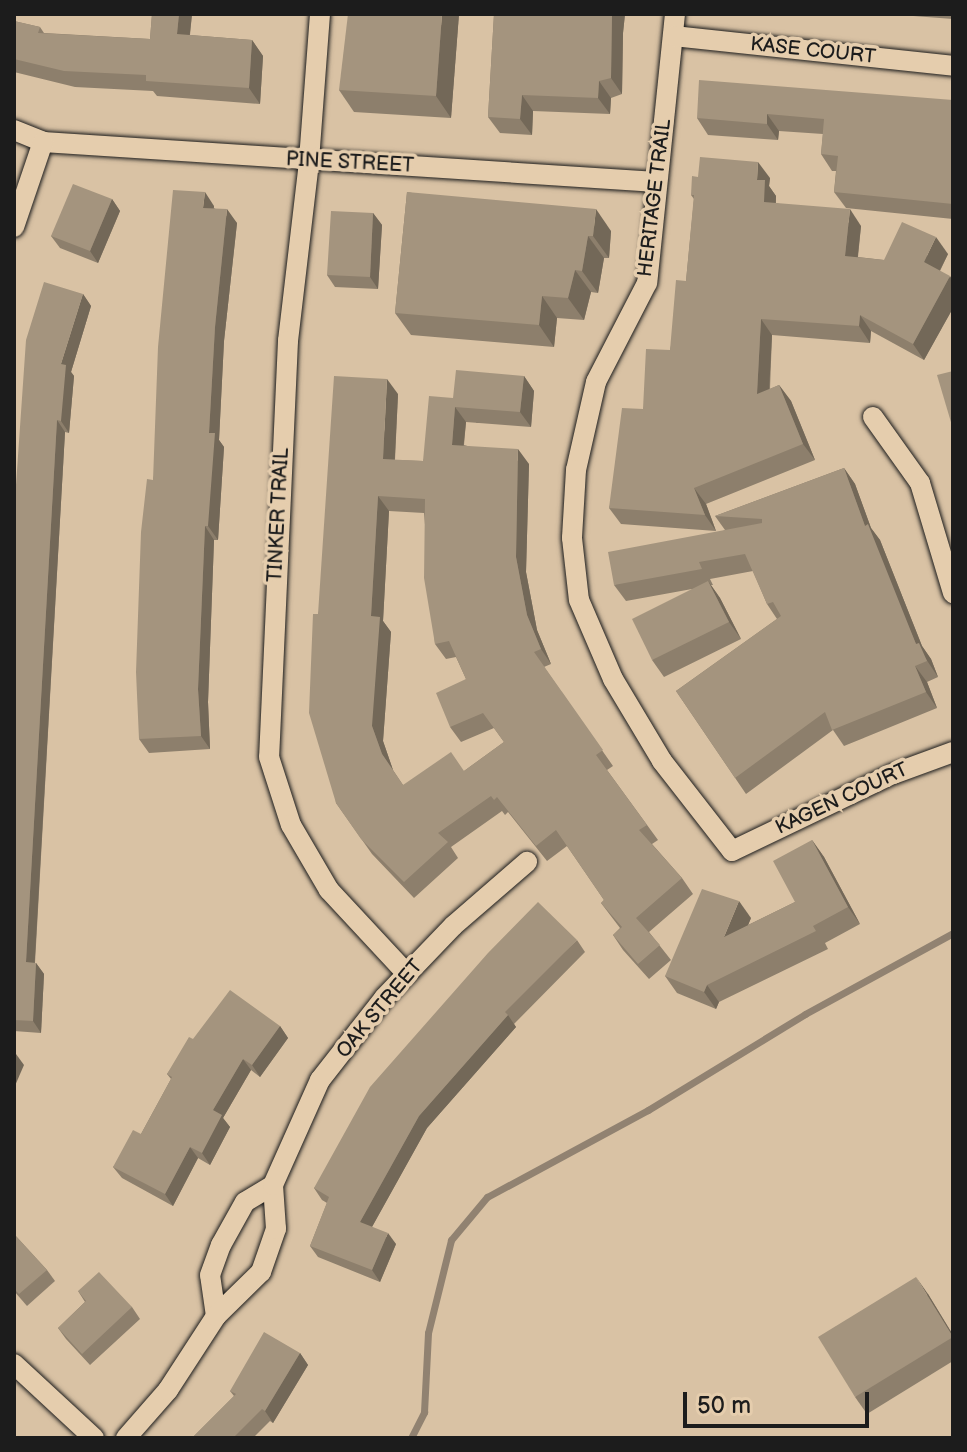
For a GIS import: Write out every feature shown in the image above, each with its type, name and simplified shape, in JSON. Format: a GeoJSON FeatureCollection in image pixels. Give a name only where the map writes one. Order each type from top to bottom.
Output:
{"type":"FeatureCollection","features":[{"type":"Feature","properties":{"kind":"street","name":"TINKER TRAIL"},"geometry":{"type":"LineString","coordinates":[[320,14],[309,162],[288,341],[269,757],[291,825],[329,890],[407,974]]}},
{"type":"Feature","properties":{"kind":"street","name":"HERITAGE TRAIL"},"geometry":{"type":"LineString","coordinates":[[675,14],[647,283],[596,382],[576,470],[572,538],[579,600],[613,679],[654,747],[732,851]]}},
{"type":"Feature","properties":{"kind":"street","name":"KASE COURT"},"geometry":{"type":"LineString","coordinates":[[674,36],[953,66]]}},
{"type":"Feature","properties":{"kind":"street","name":"PINE STREET"},"geometry":{"type":"LineString","coordinates":[[14,130],[43,142],[309,162],[657,182]]}},
{"type":"Feature","properties":{"kind":"street"},"geometry":{"type":"LineString","coordinates":[[14,227],[43,142]]}},
{"type":"Feature","properties":{"kind":"street"},"geometry":{"type":"LineString","coordinates":[[873,417],[920,483],[953,593]]}},
{"type":"Feature","properties":{"kind":"street","name":"KAGEN COURT"},"geometry":{"type":"LineString","coordinates":[[732,851],[893,774],[953,752]]}},
{"type":"Feature","properties":{"kind":"street","name":"OAK STREET"},"geometry":{"type":"LineString","coordinates":[[126,1438],[168,1390],[216,1316],[261,1272],[276,1229],[273,1185],[320,1080],[407,974],[453,926],[527,862]]}},
{"type":"Feature","properties":{"kind":"street","name":"OAK STREET"},"geometry":{"type":"LineString","coordinates":[[216,1316],[210,1275],[221,1245],[245,1202],[273,1185]]}},
{"type":"Feature","properties":{"kind":"street"},"geometry":{"type":"LineString","coordinates":[[14,1364],[94,1438]]}},
{"type":"Feature","properties":{"kind":"building"},"geometry":{"type":"Polygon","coordinates":[[[152,14],[179,14],[177,34],[252,40],[249,88],[146,81],[146,75],[64,71],[14,59],[14,21],[40,27],[38,33],[150,39],[152,14]]]}},
{"type":"Feature","properties":{"kind":"building"},"geometry":{"type":"Polygon","coordinates":[[[348,14],[442,14],[436,96],[339,90],[348,14]]]}},
{"type":"Feature","properties":{"kind":"building"},"geometry":{"type":"Polygon","coordinates":[[[494,14],[612,14],[611,78],[599,81],[598,98],[522,95],[520,119],[488,117],[494,14]]]}},
{"type":"Feature","properties":{"kind":"building"},"geometry":{"type":"Polygon","coordinates":[[[699,80],[953,100],[953,204],[834,192],[838,156],[821,154],[824,119],[767,114],[767,124],[697,118],[699,80]]]}},
{"type":"Feature","properties":{"kind":"building"},"geometry":{"type":"Polygon","coordinates":[[[700,157],[758,162],[757,180],[765,180],[764,202],[850,209],[845,256],[884,260],[902,222],[936,237],[924,262],[950,276],[913,344],[860,315],[859,326],[761,319],[757,394],[779,385],[803,444],[694,488],[705,515],[609,508],[622,408],[643,409],[646,349],[670,350],[676,280],[686,281],[694,195],[691,195],[692,176],[698,177],[700,157]]]}},
{"type":"Feature","properties":{"kind":"building"},"geometry":{"type":"Polygon","coordinates":[[[73,184],[112,199],[90,251],[51,236],[73,184]]]}},
{"type":"Feature","properties":{"kind":"building"},"geometry":{"type":"Polygon","coordinates":[[[173,190],[205,192],[203,208],[227,209],[215,327],[209,433],[215,433],[208,526],[205,526],[198,689],[201,736],[139,739],[136,672],[141,532],[147,479],[153,480],[158,347],[173,190]]]}},
{"type":"Feature","properties":{"kind":"building"},"geometry":{"type":"Polygon","coordinates":[[[407,192],[596,209],[593,236],[588,236],[582,271],[575,270],[568,298],[542,296],[539,325],[395,313],[407,192]]]}},
{"type":"Feature","properties":{"kind":"building"},"geometry":{"type":"Polygon","coordinates":[[[331,211],[373,213],[370,277],[327,275],[331,211]]]}},
{"type":"Feature","properties":{"kind":"building"},"geometry":{"type":"Polygon","coordinates":[[[44,282],[83,294],[61,364],[66,365],[61,421],[57,420],[26,962],[36,963],[33,1021],[14,1020],[14,514],[26,340],[44,282]]]}},
{"type":"Feature","properties":{"kind":"building"},"geometry":{"type":"Polygon","coordinates":[[[456,370],[524,376],[520,412],[455,407],[452,445],[518,449],[516,557],[527,615],[541,649],[534,652],[603,750],[596,755],[647,825],[639,830],[682,878],[636,918],[660,945],[638,964],[613,935],[622,927],[601,903],[604,900],[556,830],[536,846],[497,797],[494,800],[491,796],[438,833],[448,842],[404,882],[361,839],[336,803],[309,713],[313,614],[318,614],[334,376],[387,379],[383,459],[423,461],[429,396],[453,398],[456,370]],[[378,496],[371,616],[380,617],[372,726],[382,754],[403,785],[451,752],[464,771],[504,742],[483,713],[450,727],[436,693],[466,679],[449,641],[435,644],[424,578],[425,499],[378,496]]]}},
{"type":"Feature","properties":{"kind":"building"},"geometry":{"type":"Polygon","coordinates":[[[953,371],[953,429],[937,375],[953,371]]]}},
{"type":"Feature","properties":{"kind":"building"},"geometry":{"type":"Polygon","coordinates":[[[844,468],[865,526],[868,524],[916,644],[919,643],[927,661],[915,666],[926,692],[832,730],[825,712],[735,778],[676,691],[781,616],[773,602],[767,604],[745,554],[699,562],[702,569],[614,585],[608,552],[762,523],[762,519],[715,516],[844,468]]]}},
{"type":"Feature","properties":{"kind":"building"},"geometry":{"type":"Polygon","coordinates":[[[708,581],[729,622],[652,660],[632,619],[708,581]]]}},
{"type":"Feature","properties":{"kind":"building"},"geometry":{"type":"Polygon","coordinates":[[[812,840],[848,907],[813,926],[816,931],[707,985],[704,992],[665,976],[702,889],[739,901],[724,937],[795,902],[773,861],[812,840]]]}},
{"type":"Feature","properties":{"kind":"building"},"geometry":{"type":"Polygon","coordinates":[[[538,902],[577,940],[505,1012],[508,1015],[419,1116],[360,1222],[388,1233],[372,1270],[310,1246],[329,1197],[314,1188],[370,1087],[488,953],[538,902]]]}},
{"type":"Feature","properties":{"kind":"building"},"geometry":{"type":"Polygon","coordinates":[[[230,990],[280,1026],[252,1065],[243,1059],[213,1110],[222,1115],[202,1153],[190,1147],[165,1194],[113,1167],[133,1130],[141,1134],[172,1077],[167,1074],[189,1037],[193,1039],[230,990]]]}},
{"type":"Feature","properties":{"kind":"building"},"geometry":{"type":"Polygon","coordinates":[[[14,1234],[47,1270],[19,1294],[14,1289],[14,1234]]]}},
{"type":"Feature","properties":{"kind":"building"},"geometry":{"type":"Polygon","coordinates":[[[99,1272],[132,1307],[82,1354],[58,1328],[86,1301],[78,1291],[99,1272]]]}},
{"type":"Feature","properties":{"kind":"building"},"geometry":{"type":"Polygon","coordinates":[[[916,1277],[953,1337],[855,1397],[818,1337],[916,1277]]]}},
{"type":"Feature","properties":{"kind":"building"},"geometry":{"type":"Polygon","coordinates":[[[264,1332],[300,1353],[265,1411],[262,1409],[233,1438],[192,1438],[236,1394],[230,1391],[264,1332]]]}},
{"type":"Feature","properties":{"kind":"waterway"},"geometry":{"type":"LineString","coordinates":[[411,1438],[424,1412],[428,1333],[451,1240],[487,1197],[648,1110],[805,1014],[953,933]]}}]}
